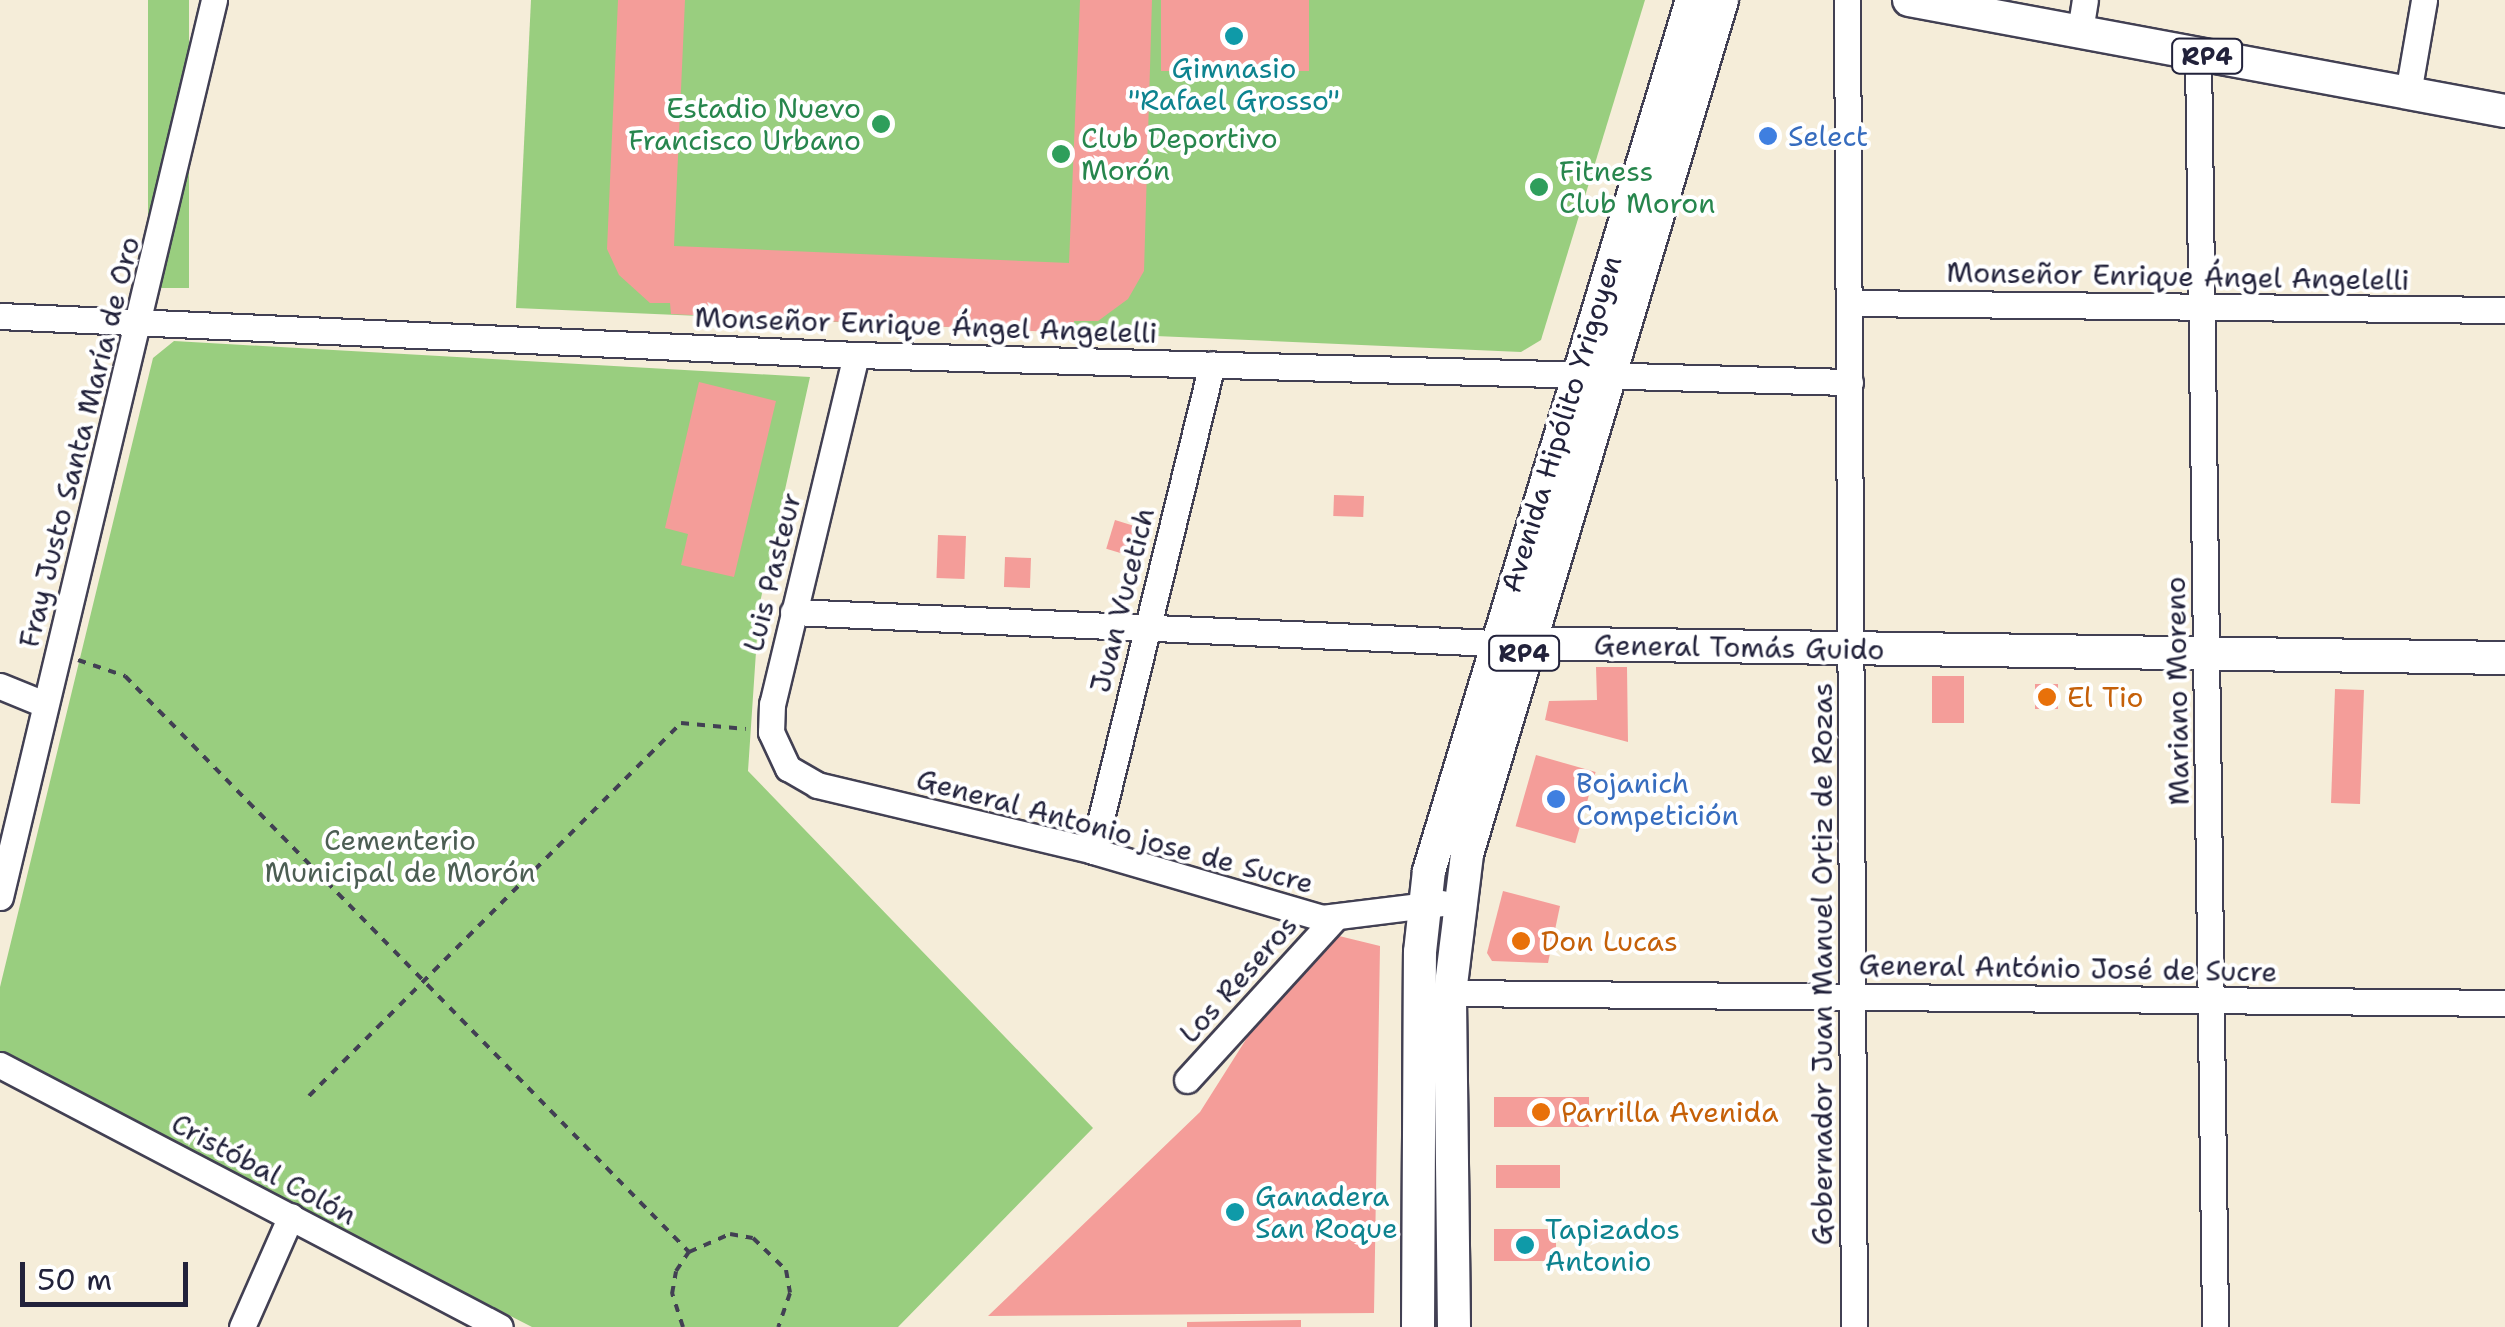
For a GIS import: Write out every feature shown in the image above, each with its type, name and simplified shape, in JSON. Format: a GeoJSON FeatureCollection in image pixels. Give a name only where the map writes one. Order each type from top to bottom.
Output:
{"type":"FeatureCollection","features":[{"type":"Feature","properties":{"kind":"main road","name":"Avenida Hipólito Yrigoyen"},"geometry":{"type":"LineString","coordinates":[[1418,1327],[1424,902],[1446,802],[1510,643],[1592,375],[1692,0]]}},
{"type":"Feature","properties":{"kind":"main road","name":"Avenida Hipólito Yrigoyen"},"geometry":{"type":"LineString","coordinates":[[1592,375],[1722,0]]}},
{"type":"Feature","properties":{"kind":"main road","name":"RP4"},"geometry":{"type":"LineString","coordinates":[[1909,0],[2082,16],[2198,55],[2505,111]]}},
{"type":"Feature","properties":{"kind":"main road","name":"Avenida Hipólito Yrigoyen"},"geometry":{"type":"LineString","coordinates":[[1454,1327],[1450,994],[1458,903],[1510,643]]}},
{"type":"Feature","properties":{"kind":"main road","name":"General Tomás Guido"},"geometry":{"type":"LineString","coordinates":[[1510,643],[2505,658]]}},
{"type":"Feature","properties":{"kind":"street","name":"Fray Justo Santa María de Oro"},"geometry":{"type":"LineString","coordinates":[[0,897],[44,704],[142,324],[214,0]]}},
{"type":"Feature","properties":{"kind":"street","name":"Gobernador Juan Manuel Ortiz de Rozas"},"geometry":{"type":"LineString","coordinates":[[1847,0],[1854,1327]]}},
{"type":"Feature","properties":{"kind":"street"},"geometry":{"type":"LineString","coordinates":[[2408,93],[2424,0]]}},
{"type":"Feature","properties":{"kind":"street","name":"Mariano Moreno"},"geometry":{"type":"LineString","coordinates":[[2198,55],[2216,1327]]}},
{"type":"Feature","properties":{"kind":"street","name":"Monseñor Enrique Ángel Angelelli"},"geometry":{"type":"LineString","coordinates":[[1850,302],[2505,310]]}},
{"type":"Feature","properties":{"kind":"street","name":"Monseñor Enrique Ángel Angelelli"},"geometry":{"type":"LineString","coordinates":[[0,316],[856,355],[1850,382]]}},
{"type":"Feature","properties":{"kind":"street","name":"Luis Pasteur"},"geometry":{"type":"LineString","coordinates":[[817,784],[788,768],[771,732],[793,612],[856,355]]}},
{"type":"Feature","properties":{"kind":"street","name":"Juan Vucetich"},"geometry":{"type":"LineString","coordinates":[[1093,851],[1212,364]]}},
{"type":"Feature","properties":{"kind":"street","name":"General Tomás Guido"},"geometry":{"type":"LineString","coordinates":[[793,612],[1146,624],[1510,643]]}},
{"type":"Feature","properties":{"kind":"street"},"geometry":{"type":"LineString","coordinates":[[0,686],[44,704]]}},
{"type":"Feature","properties":{"kind":"street","name":"General Antonio jose de Sucre"},"geometry":{"type":"LineString","coordinates":[[817,784],[1093,851],[1334,919],[1424,902],[1458,903]]}},
{"type":"Feature","properties":{"kind":"street","name":"Los Reseros"},"geometry":{"type":"LineString","coordinates":[[1187,1080],[1334,919]]}},
{"type":"Feature","properties":{"kind":"street","name":"General António José de Sucre"},"geometry":{"type":"LineString","coordinates":[[1450,994],[2505,1003]]}},
{"type":"Feature","properties":{"kind":"street","name":"Cristóbal Colón"},"geometry":{"type":"LineString","coordinates":[[0,1064],[500,1327]]}},
{"type":"Feature","properties":{"kind":"street"},"geometry":{"type":"LineString","coordinates":[[242,1327],[291,1216]]}},
{"type":"Feature","properties":{"kind":"path"},"geometry":{"type":"LineString","coordinates":[[58,653],[125,676],[688,1252]]}},
{"type":"Feature","properties":{"kind":"path"},"geometry":{"type":"LineString","coordinates":[[309,1096],[422,978],[681,722],[750,729]]}},
{"type":"Feature","properties":{"kind":"path"},"geometry":{"type":"LineString","coordinates":[[684,1327],[672,1294],[688,1252],[730,1234],[772,1250],[790,1293],[778,1327]]}},
{"type":"Feature","properties":{"kind":"green space"},"geometry":{"type":"Polygon","coordinates":[[[148,0],[189,0],[189,288],[148,288],[148,0]]]}},
{"type":"Feature","properties":{"kind":"green space","name":"Club Deportivo Morón"},"geometry":{"type":"Polygon","coordinates":[[[531,0],[1645,0],[1541,340],[1521,352],[516,308],[531,0]]]}},
{"type":"Feature","properties":{"kind":"green space","name":"Cementerio Municipal de Morón"},"geometry":{"type":"Polygon","coordinates":[[[174,341],[810,377],[759,607],[748,771],[1093,1128],[898,1327],[532,1327],[0,1055],[0,987],[153,358],[174,341]]]}},
{"type":"Feature","properties":{"kind":"building"},"geometry":{"type":"Polygon","coordinates":[[[618,0],[685,0],[674,246],[1069,263],[1080,0],[1152,0],[1144,271],[1128,299],[1098,321],[1074,321],[1074,333],[671,314],[670,303],[650,303],[619,275],[607,249],[618,0]]]}},
{"type":"Feature","properties":{"kind":"building","name":"Gimnasio \"Rafael Grosso\""},"geometry":{"type":"Polygon","coordinates":[[[1161,0],[1309,0],[1309,71],[1161,71],[1161,0]]]}},
{"type":"Feature","properties":{"kind":"building"},"geometry":{"type":"Polygon","coordinates":[[[699,382],[776,401],[734,577],[681,565],[688,534],[665,528],[699,382]]]}},
{"type":"Feature","properties":{"kind":"building"},"geometry":{"type":"Polygon","coordinates":[[[1334,495],[1364,496],[1363,517],[1333,516],[1334,495]]]}},
{"type":"Feature","properties":{"kind":"building"},"geometry":{"type":"Polygon","coordinates":[[[1115,520],[1141,528],[1132,557],[1106,549],[1115,520]]]}},
{"type":"Feature","properties":{"kind":"building"},"geometry":{"type":"Polygon","coordinates":[[[938,535],[966,536],[964,579],[936,578],[938,535]]]}},
{"type":"Feature","properties":{"kind":"building"},"geometry":{"type":"Polygon","coordinates":[[[1005,557],[1031,558],[1030,588],[1004,587],[1005,557]]]}},
{"type":"Feature","properties":{"kind":"building"},"geometry":{"type":"Polygon","coordinates":[[[1596,667],[1627,667],[1628,742],[1545,720],[1549,701],[1597,700],[1596,667]]]}},
{"type":"Feature","properties":{"kind":"building"},"geometry":{"type":"Polygon","coordinates":[[[1932,676],[1964,676],[1964,723],[1932,723],[1932,676]]]}},
{"type":"Feature","properties":{"kind":"building","name":"El Tio"},"geometry":{"type":"Polygon","coordinates":[[[2035,684],[2058,684],[2058,709],[2035,709],[2035,684]]]}},
{"type":"Feature","properties":{"kind":"building"},"geometry":{"type":"Polygon","coordinates":[[[2335,689],[2364,690],[2360,804],[2331,803],[2335,689]]]}},
{"type":"Feature","properties":{"kind":"building","name":"Bojanich Competición"},"geometry":{"type":"Polygon","coordinates":[[[1536,755],[1596,772],[1575,843],[1516,826],[1536,755]]]}},
{"type":"Feature","properties":{"kind":"building","name":"Don Lucas"},"geometry":{"type":"Polygon","coordinates":[[[1503,891],[1560,906],[1548,963],[1492,961],[1487,953],[1503,891]]]}},
{"type":"Feature","properties":{"kind":"building","name":"Ganadera San Roque"},"geometry":{"type":"Polygon","coordinates":[[[1335,935],[1380,946],[1374,1313],[988,1316],[1200,1112],[1264,1011],[1335,935]]]}},
{"type":"Feature","properties":{"kind":"building","name":"Parrilla Avenida"},"geometry":{"type":"Polygon","coordinates":[[[1494,1097],[1589,1097],[1589,1127],[1494,1127],[1494,1097]]]}},
{"type":"Feature","properties":{"kind":"building"},"geometry":{"type":"Polygon","coordinates":[[[1496,1165],[1560,1165],[1560,1188],[1496,1188],[1496,1165]]]}},
{"type":"Feature","properties":{"kind":"building","name":"Tapizados Antonio"},"geometry":{"type":"Polygon","coordinates":[[[1494,1229],[1556,1229],[1556,1261],[1494,1261],[1494,1229]]]}},
{"type":"Feature","properties":{"kind":"building"},"geometry":{"type":"Polygon","coordinates":[[[1301,1320],[1301,1327],[1187,1327],[1187,1322],[1301,1320]]]}},
{"type":"Feature","properties":{"kind":"place","name":"Gimnasio \"Rafael Grosso\""},"geometry":{"type":"Point","coordinates":[1234,36]}},
{"type":"Feature","properties":{"kind":"place","name":"Estadio Nuevo Francisco Urbano"},"geometry":{"type":"Point","coordinates":[881,124]}},
{"type":"Feature","properties":{"kind":"place","name":"Select"},"geometry":{"type":"Point","coordinates":[1768,136]}},
{"type":"Feature","properties":{"kind":"place","name":"Club Deportivo Morón"},"geometry":{"type":"Point","coordinates":[1061,154]}},
{"type":"Feature","properties":{"kind":"place","name":"Fitness Club Moron"},"geometry":{"type":"Point","coordinates":[1539,187]}},
{"type":"Feature","properties":{"kind":"place","name":"El Tio"},"geometry":{"type":"Point","coordinates":[2047,697]}},
{"type":"Feature","properties":{"kind":"place","name":"Bojanich Competición"},"geometry":{"type":"Point","coordinates":[1556,799]}},
{"type":"Feature","properties":{"kind":"place","name":"Don Lucas"},"geometry":{"type":"Point","coordinates":[1521,941]}},
{"type":"Feature","properties":{"kind":"place","name":"Parrilla Avenida"},"geometry":{"type":"Point","coordinates":[1541,1112]}},
{"type":"Feature","properties":{"kind":"place","name":"Ganadera San Roque"},"geometry":{"type":"Point","coordinates":[1235,1212]}},
{"type":"Feature","properties":{"kind":"place","name":"Tapizados Antonio"},"geometry":{"type":"Point","coordinates":[1525,1245]}}]}
